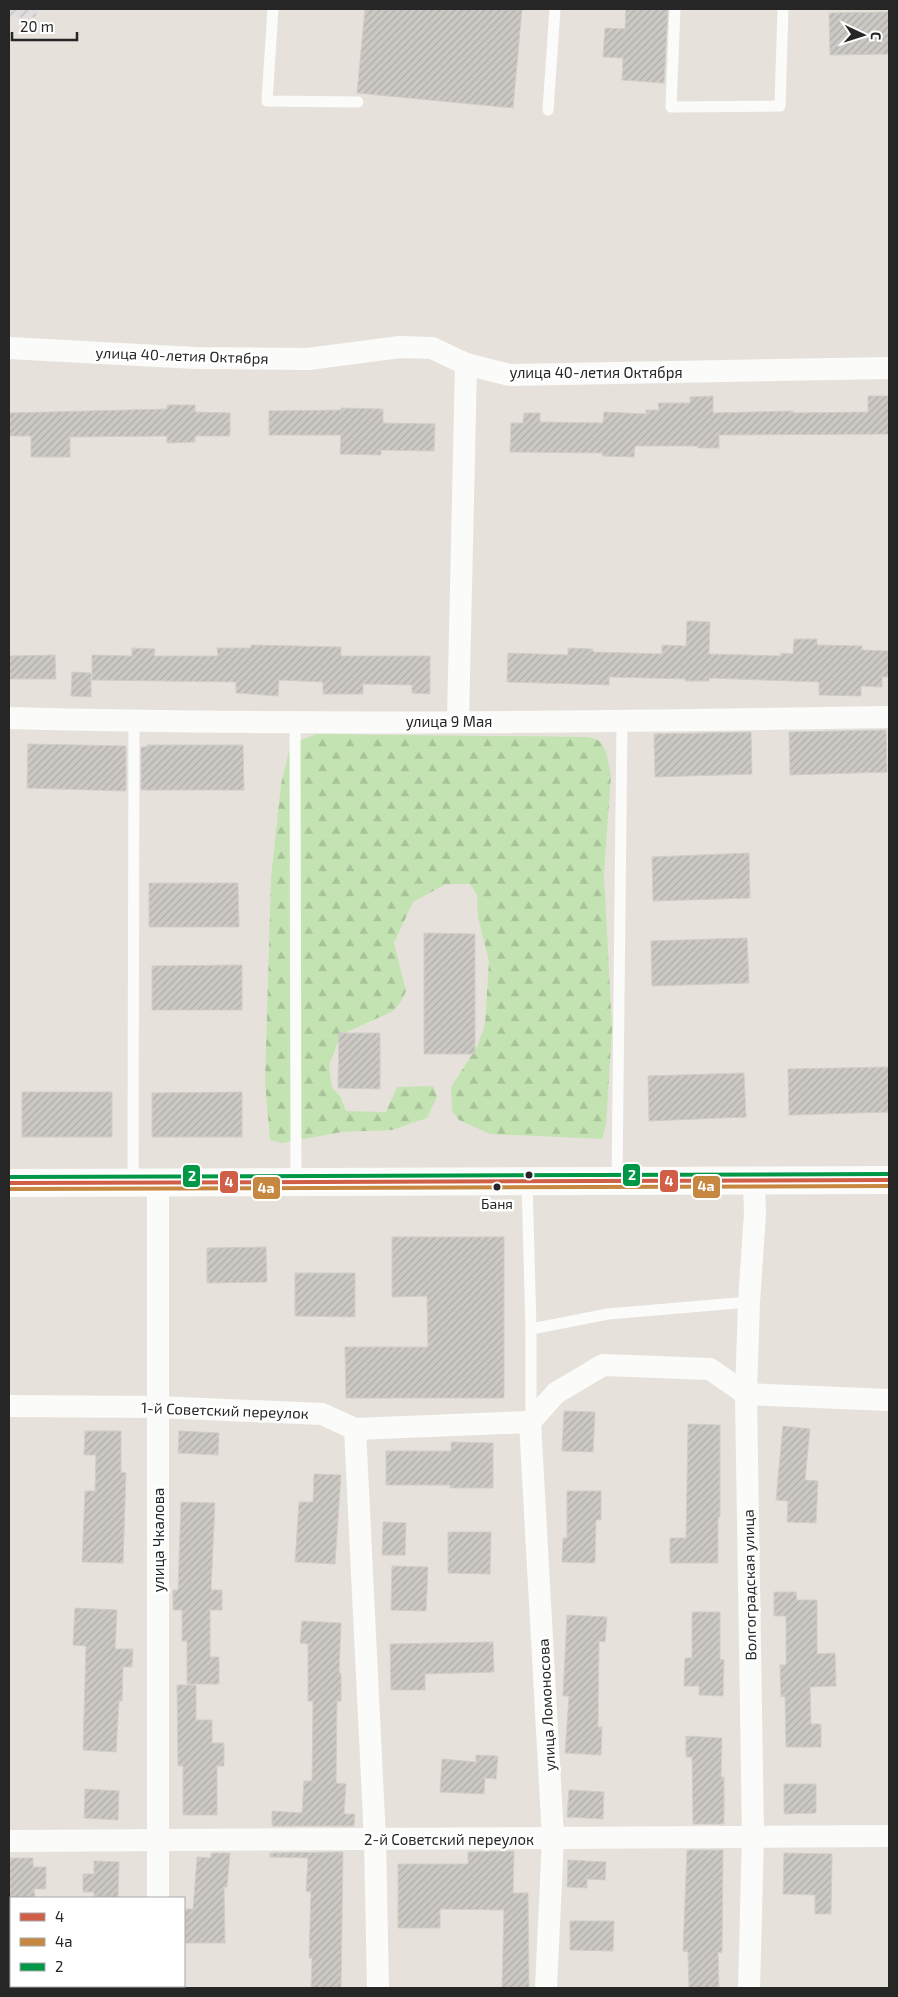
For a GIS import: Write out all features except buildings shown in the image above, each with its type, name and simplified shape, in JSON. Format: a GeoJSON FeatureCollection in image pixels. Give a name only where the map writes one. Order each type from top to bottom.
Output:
{"type":"FeatureCollection","features":[{"type":"Feature","properties":{"kind":"street","name":"улица 40-летия Октября"},"geometry":{"type":"LineString","coordinates":[[9,348],[194,358],[308,359],[400,347],[432,348],[466,364],[510,375],[889,368]]}},
{"type":"Feature","properties":{"kind":"street"},"geometry":{"type":"LineString","coordinates":[[458,722],[466,364]]}},
{"type":"Feature","properties":{"kind":"street","name":"улица 9 Мая"},"geometry":{"type":"LineString","coordinates":[[9,718],[134,721],[458,722],[889,716]]}},
{"type":"Feature","properties":{"kind":"street"},"geometry":{"type":"LineString","coordinates":[[9,1183],[754,1182],[889,1180]]}},
{"type":"Feature","properties":{"kind":"street","name":"улица Чкалова"},"geometry":{"type":"LineString","coordinates":[[145,1182],[158,1407],[158,1897]]}},
{"type":"Feature","properties":{"kind":"street","name":"Волгоградская улица"},"geometry":{"type":"LineString","coordinates":[[750,1988],[753,1836],[746,1394],[749,1302],[755,1213],[754,1182]]}},
{"type":"Feature","properties":{"kind":"street"},"geometry":{"type":"LineString","coordinates":[[530,1422],[556,1393],[603,1364],[710,1369],[746,1394],[889,1400]]}},
{"type":"Feature","properties":{"kind":"street","name":"1-й Советский переулок"},"geometry":{"type":"LineString","coordinates":[[9,1406],[158,1407],[322,1414],[355,1428],[530,1422]]}},
{"type":"Feature","properties":{"kind":"street","name":"улица Ломоносова"},"geometry":{"type":"LineString","coordinates":[[530,1422],[553,1838],[546,1988]]}},
{"type":"Feature","properties":{"kind":"street"},"geometry":{"type":"LineString","coordinates":[[355,1428],[375,1840],[378,1988]]}},
{"type":"Feature","properties":{"kind":"street","name":"2-й Советский переулок"},"geometry":{"type":"LineString","coordinates":[[9,1841],[889,1836]]}},
{"type":"Feature","properties":{"kind":"lane"},"geometry":{"type":"LineString","coordinates":[[273,9],[267,101],[358,102]]}},
{"type":"Feature","properties":{"kind":"lane"},"geometry":{"type":"LineString","coordinates":[[548,110],[555,9]]}},
{"type":"Feature","properties":{"kind":"lane"},"geometry":{"type":"LineString","coordinates":[[675,9],[671,107],[780,106],[782,9]]}},
{"type":"Feature","properties":{"kind":"lane"},"geometry":{"type":"LineString","coordinates":[[134,721],[145,1182]]}},
{"type":"Feature","properties":{"kind":"lane"},"geometry":{"type":"LineString","coordinates":[[617,1181],[622,721]]}},
{"type":"Feature","properties":{"kind":"lane"},"geometry":{"type":"LineString","coordinates":[[296,722],[296,1182]]}},
{"type":"Feature","properties":{"kind":"lane"},"geometry":{"type":"LineString","coordinates":[[527,1181],[531,1329],[530,1422]]}},
{"type":"Feature","properties":{"kind":"lane"},"geometry":{"type":"LineString","coordinates":[[531,1329],[608,1314],[749,1302]]}},
{"type":"Feature","properties":{"kind":"shaded area"},"geometry":{"type":"Polygon","coordinates":[[[9,9],[37,9],[36,17],[9,17],[9,9]]]}},
{"type":"Feature","properties":{"kind":"green space"},"geometry":{"type":"Polygon","coordinates":[[[316,734],[589,737],[600,741],[606,752],[611,775],[604,874],[612,1029],[606,1126],[602,1139],[490,1134],[459,1120],[452,1111],[451,1087],[477,1047],[485,1024],[489,961],[478,918],[477,895],[470,884],[446,884],[413,902],[394,943],[406,991],[401,1002],[393,1011],[347,1032],[338,1042],[329,1066],[332,1088],[340,1096],[346,1111],[386,1112],[397,1087],[433,1086],[437,1097],[427,1118],[392,1130],[342,1132],[282,1143],[270,1140],[265,1082],[271,878],[281,784],[289,751],[296,742],[316,734]]]}},
{"type":"Feature","properties":{"kind":"transit line","name":"2"},"geometry":{"type":"LineString","coordinates":[[9,1177],[889,1174]]}},
{"type":"Feature","properties":{"kind":"transit line","name":"4"},"geometry":{"type":"LineString","coordinates":[[9,1183],[889,1180]]}},
{"type":"Feature","properties":{"kind":"transit line","name":"4а"},"geometry":{"type":"LineString","coordinates":[[9,1189],[889,1186]]}},
{"type":"Feature","properties":{"kind":"place","name":"Баня"},"geometry":{"type":"Point","coordinates":[497,1187]}}]}
